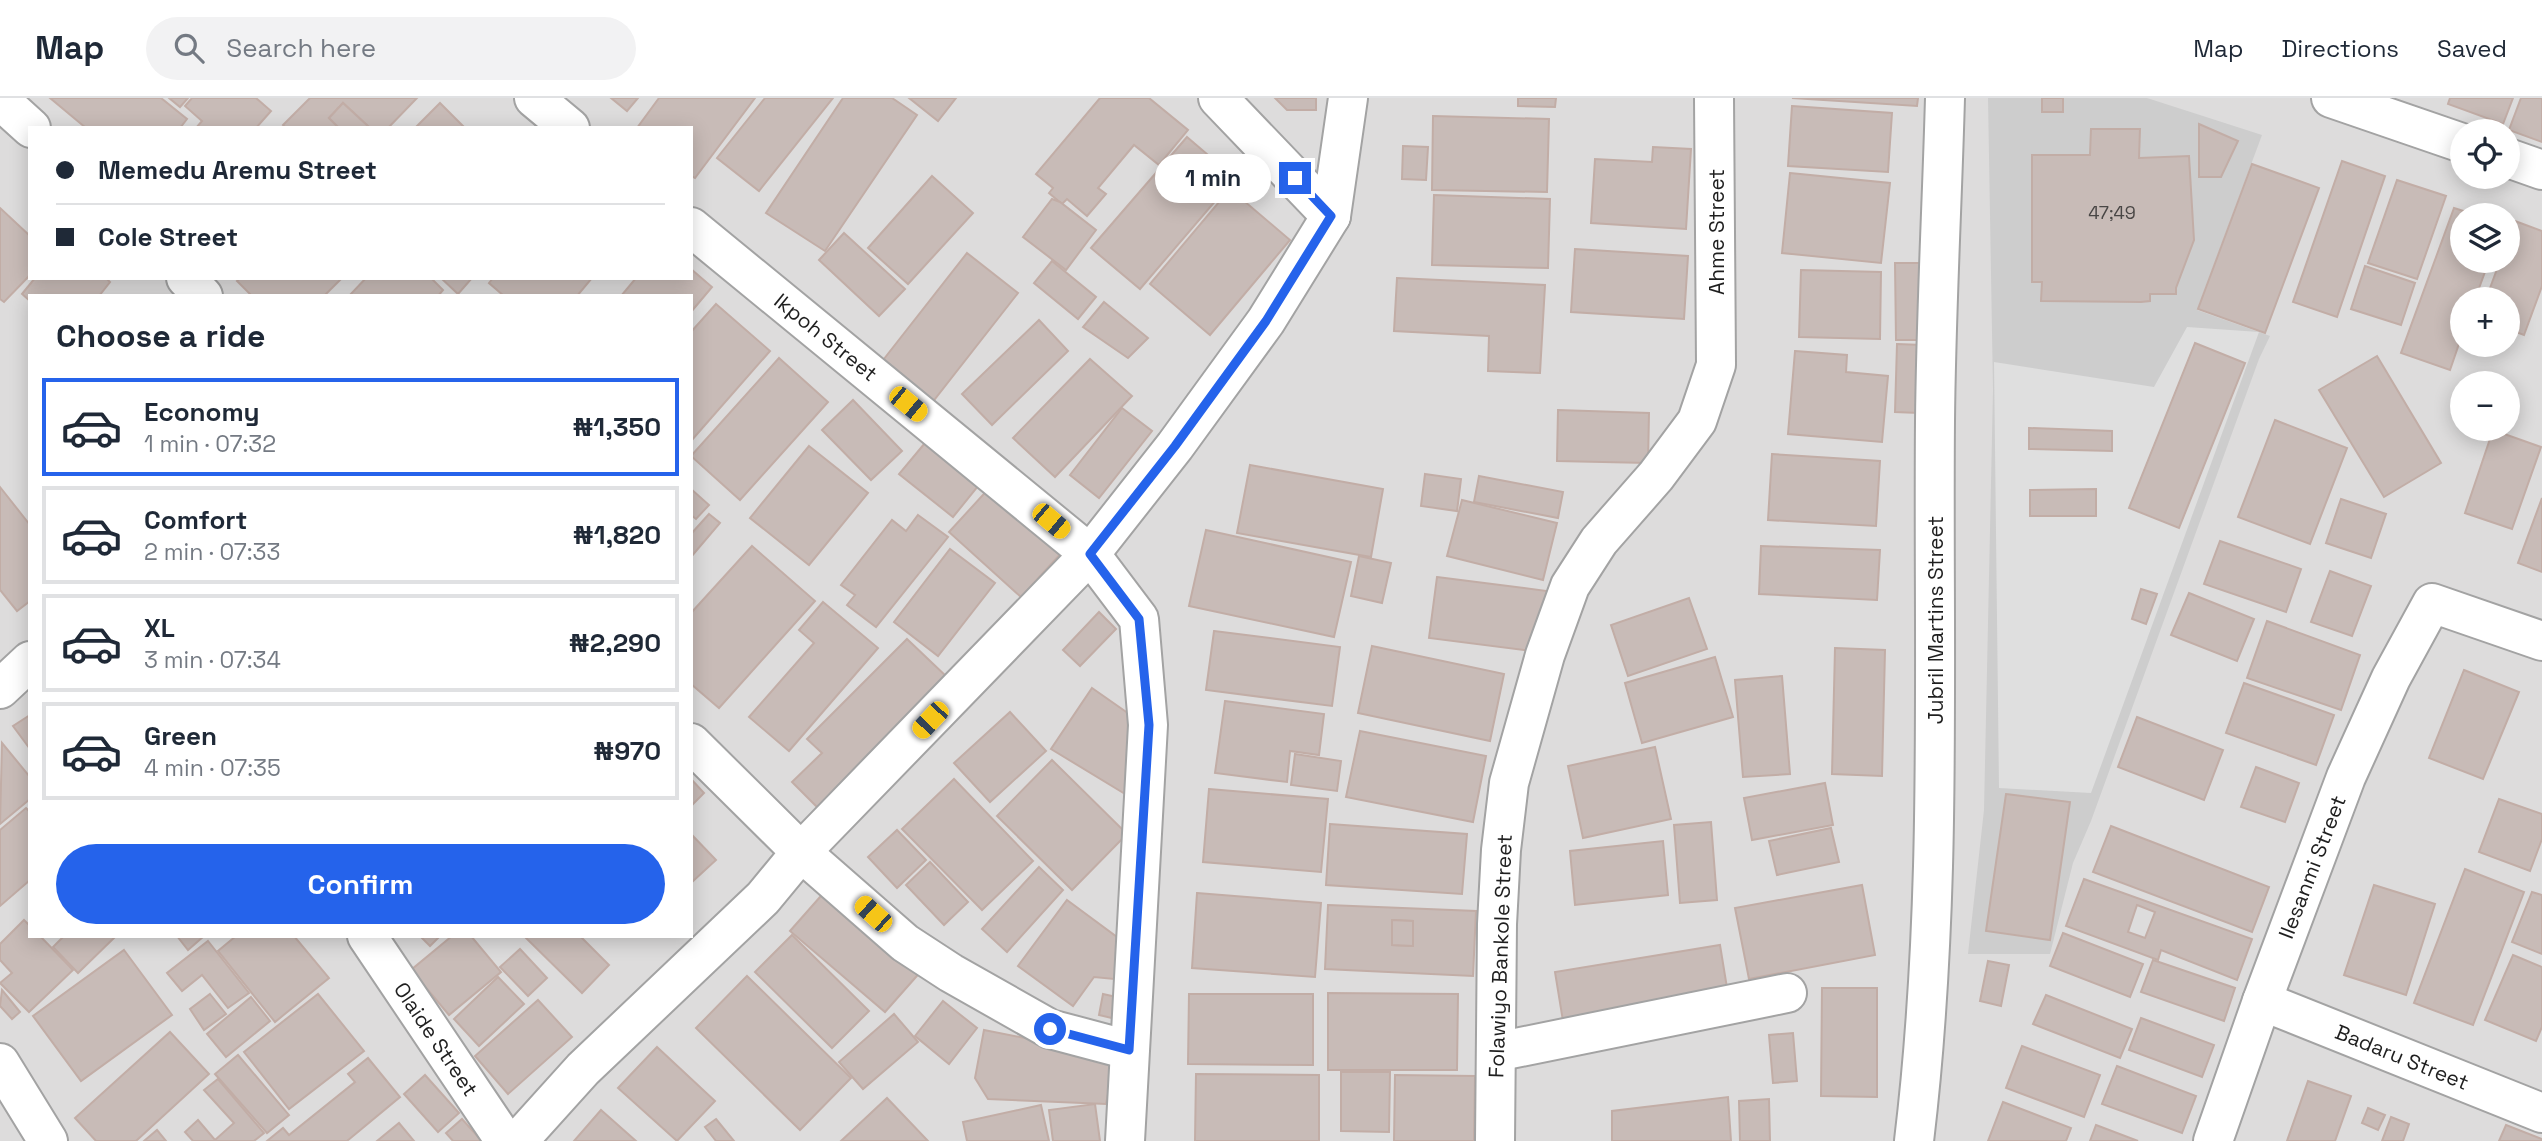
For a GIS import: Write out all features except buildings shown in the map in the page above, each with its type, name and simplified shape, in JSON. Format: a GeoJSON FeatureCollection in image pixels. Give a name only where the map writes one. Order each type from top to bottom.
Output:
{"type":"FeatureCollection","features":[{"type":"Feature","properties":{"kind":"street"},"geometry":{"type":"LineString","coordinates":[[534,98],[568,126]]}},
{"type":"Feature","properties":{"kind":"street"},"geometry":{"type":"LineString","coordinates":[[1218,98],[1331,216]]}},
{"type":"Feature","properties":{"kind":"street"},"geometry":{"type":"LineString","coordinates":[[518,1141],[583,1069],[763,898],[800,852],[1090,554],[1175,446],[1266,321],[1331,216],[1349,98]]}},
{"type":"Feature","properties":{"kind":"street","name":"Ahme Street"},"geometry":{"type":"LineString","coordinates":[[1714,98],[1716,365]]}},
{"type":"Feature","properties":{"kind":"street","name":"Jubril Martins Street"},"geometry":{"type":"LineString","coordinates":[[1914,1141],[1920,1089],[1935,846],[1935,418],[1945,98]]}},
{"type":"Feature","properties":{"kind":"street"},"geometry":{"type":"LineString","coordinates":[[2331,98],[2450,139]]}},
{"type":"Feature","properties":{"kind":"street"},"geometry":{"type":"LineString","coordinates":[[0,100],[29,126]]}},
{"type":"Feature","properties":{"kind":"street"},"geometry":{"type":"LineString","coordinates":[[2520,163],[2542,170]]}},
{"type":"Feature","properties":{"kind":"street","name":"Ikpoh Street"},"geometry":{"type":"LineString","coordinates":[[693,229],[1090,554],[1139,619],[1149,725],[1125,1141]]}},
{"type":"Feature","properties":{"kind":"street"},"geometry":{"type":"LineString","coordinates":[[188,280],[201,294]]}},
{"type":"Feature","properties":{"kind":"street","name":"Folawiyo Bankole Street"},"geometry":{"type":"LineString","coordinates":[[1494,1141],[1497,924],[1501,850],[1509,783],[1545,655],[1570,586],[1599,541],[1656,476],[1697,421],[1716,365]]}},
{"type":"Feature","properties":{"kind":"street","name":"Ilesanmi Street"},"geometry":{"type":"LineString","coordinates":[[2213,1141],[2346,777],[2391,678],[2432,603],[2542,641]]}},
{"type":"Feature","properties":{"kind":"street"},"geometry":{"type":"LineString","coordinates":[[0,689],[28,663]]}},
{"type":"Feature","properties":{"kind":"street"},"geometry":{"type":"LineString","coordinates":[[693,745],[800,852],[905,943],[951,973],[1050,1029],[1129,1050]]}},
{"type":"Feature","properties":{"kind":"street","name":"Olaide Street"},"geometry":{"type":"LineString","coordinates":[[368,938],[506,1141]]}},
{"type":"Feature","properties":{"kind":"street"},"geometry":{"type":"LineString","coordinates":[[1496,1052],[1787,993]]}},
{"type":"Feature","properties":{"kind":"street","name":"Badaru Street"},"geometry":{"type":"LineString","coordinates":[[2262,1001],[2542,1113]]}},
{"type":"Feature","properties":{"kind":"street"},"geometry":{"type":"LineString","coordinates":[[0,1063],[48,1141]]}},
{"type":"Feature","properties":{"kind":"shaded area"},"geometry":{"type":"Polygon","coordinates":[[[0,98],[2542,98],[2542,1141],[0,1141],[0,98]]]}},
{"type":"Feature","properties":{"kind":"shaded area"},"geometry":{"type":"Polygon","coordinates":[[[1988,98],[2147,98],[2262,135],[2197,310],[2270,336],[2259,359],[2091,821],[2073,863],[2050,954],[1968,954],[1984,810],[1993,390],[1988,98]]]}},
{"type":"Feature","properties":{"kind":"shaded area"},"geometry":{"type":"Polygon","coordinates":[[[2187,327],[2259,332],[2091,793],[1999,788],[1994,362],[2154,387],[2187,327]]]}},
{"type":"Feature","properties":{"kind":"route"},"geometry":{"type":"LineString","coordinates":[[1050,1029],[1129,1050],[1149,725],[1139,619],[1090,554],[1175,446],[1266,321],[1331,216],[1295,178]]}}]}
